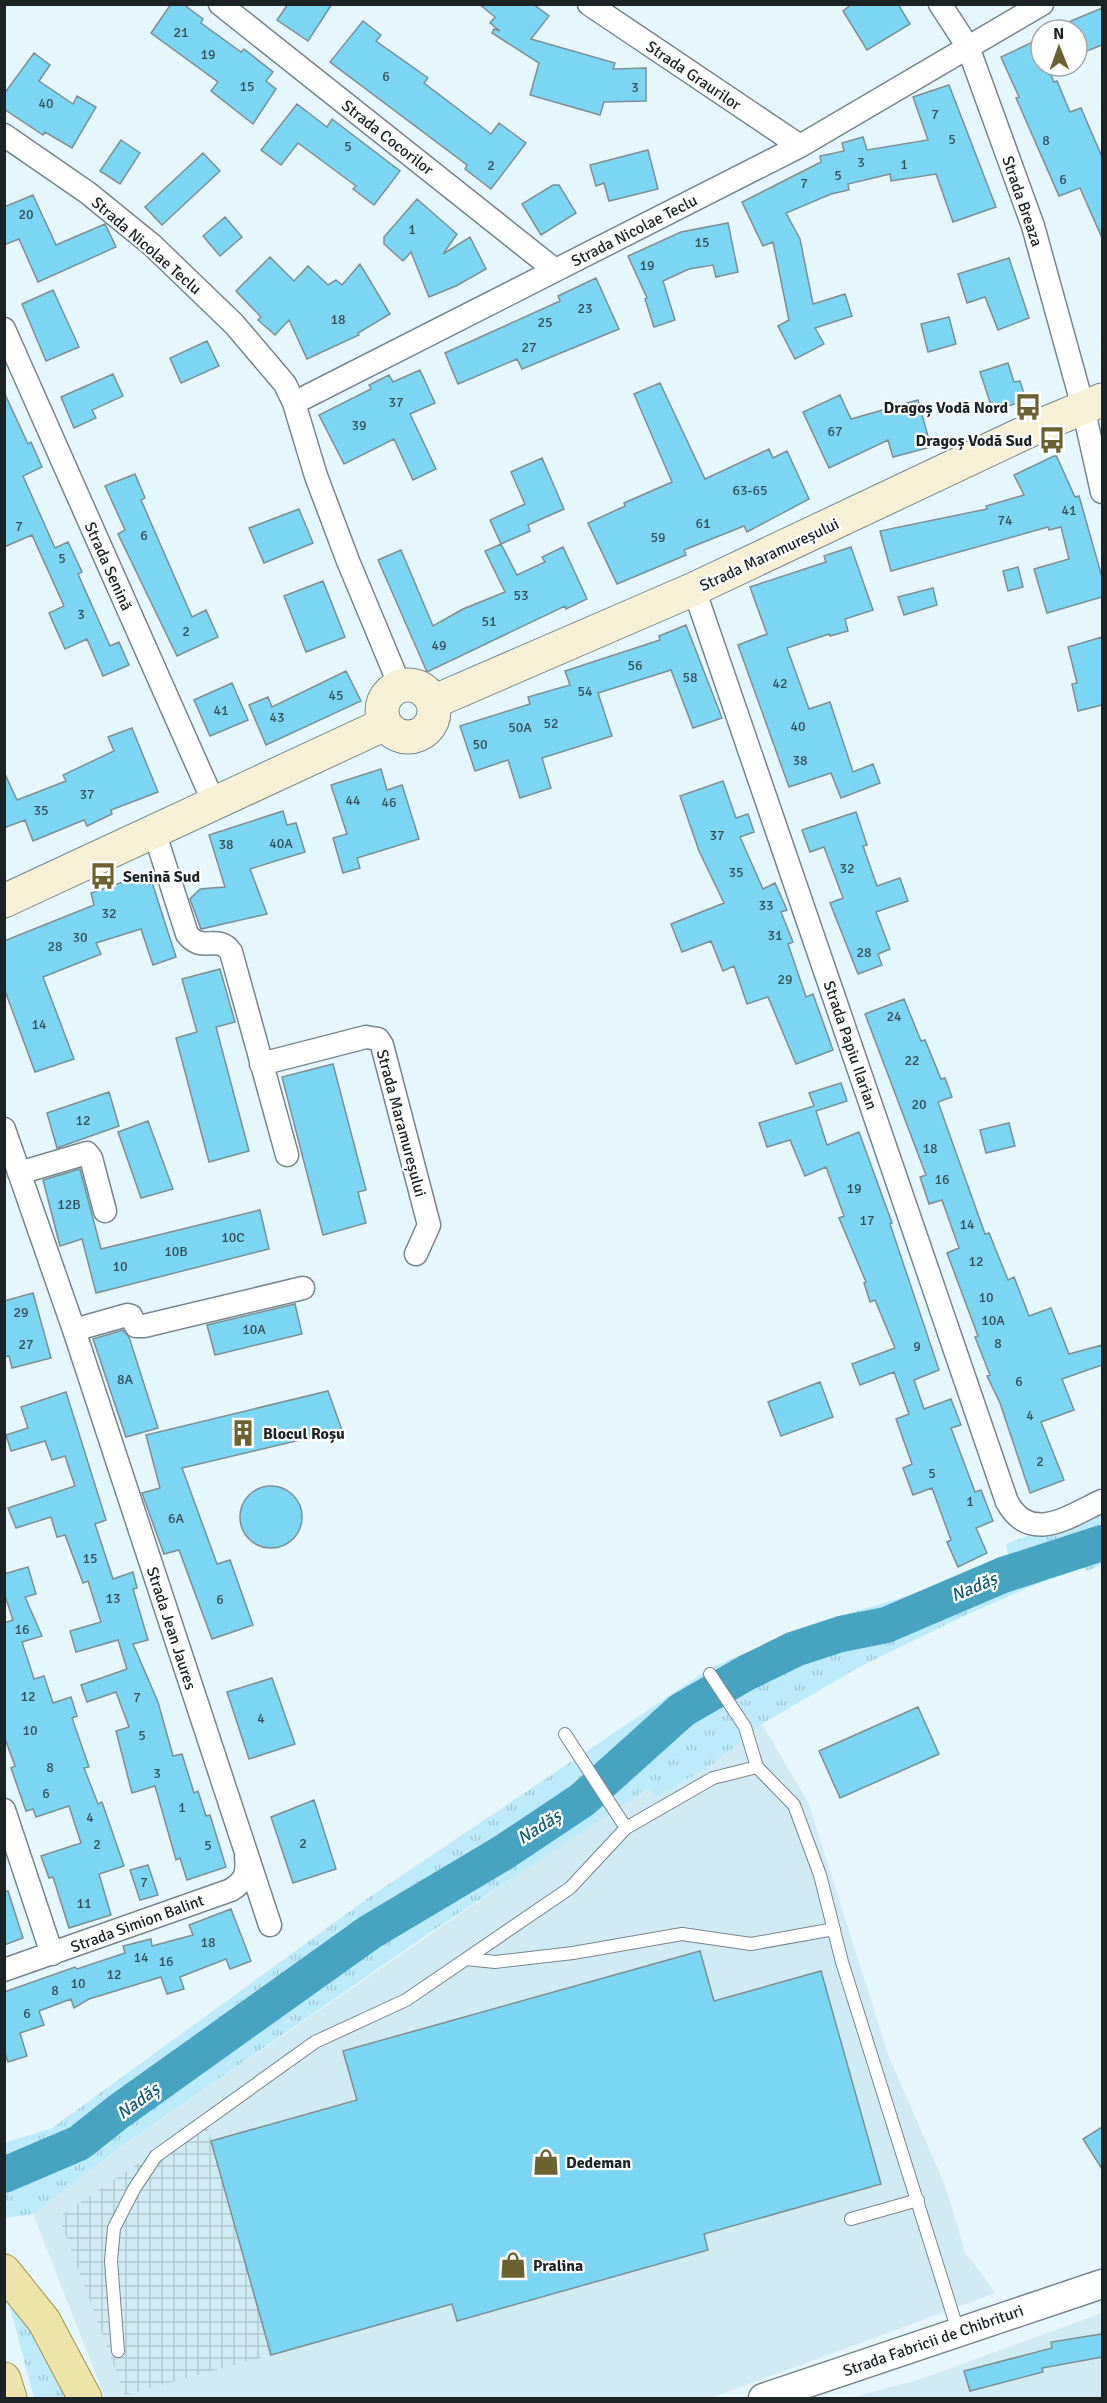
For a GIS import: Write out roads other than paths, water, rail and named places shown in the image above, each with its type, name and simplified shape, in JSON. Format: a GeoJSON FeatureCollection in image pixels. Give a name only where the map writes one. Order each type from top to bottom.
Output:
{"type":"FeatureCollection","features":[{"type":"Feature","properties":{"kind":"main road","name":"Strada Maramureșului"},"geometry":{"type":"LineString","coordinates":[[433,702],[694,589],[1093,403]]}},
{"type":"Feature","properties":{"kind":"main road"},"geometry":{"type":"LineString","coordinates":[[400,686],[414,686],[422,689],[433,702],[433,719],[429,727],[416,736],[397,735],[385,724],[382,707],[385,699],[400,686]]}},
{"type":"Feature","properties":{"kind":"main road"},"geometry":{"type":"LineString","coordinates":[[4,901],[385,724]]}},
{"type":"Feature","properties":{"kind":"main road"},"geometry":{"type":"LineString","coordinates":[[4,2271],[44,2321],[86,2398]]}},
{"type":"Feature","properties":{"kind":"main road"},"geometry":{"type":"LineString","coordinates":[[4,2379],[10,2398]]}},
{"type":"Feature","properties":{"kind":"street","name":"Strada Cocorilor"},"geometry":{"type":"LineString","coordinates":[[220,4],[555,270]]}},
{"type":"Feature","properties":{"kind":"street","name":"Strada Graurilor"},"geometry":{"type":"LineString","coordinates":[[589,4],[800,146]]}},
{"type":"Feature","properties":{"kind":"street","name":"Strada Breaza"},"geometry":{"type":"LineString","coordinates":[[940,4],[968,47],[1033,226],[1093,403],[1102,492]]}},
{"type":"Feature","properties":{"kind":"street","name":"Strada Nicolae Teclu"},"geometry":{"type":"LineString","coordinates":[[294,403],[800,146],[1042,4]]}},
{"type":"Feature","properties":{"kind":"street","name":"Strada Nicolae Teclu"},"geometry":{"type":"LineString","coordinates":[[4,135],[88,193],[152,245],[266,358],[285,384],[294,403],[316,476],[348,561],[400,686]]}},
{"type":"Feature","properties":{"kind":"street","name":"Strada Senină"},"geometry":{"type":"LineString","coordinates":[[4,329],[214,803]]}},
{"type":"Feature","properties":{"kind":"street","name":"Strada Papiu Ilarian"},"geometry":{"type":"LineString","coordinates":[[694,589],[1008,1502],[1015,1515],[1028,1524],[1047,1525],[1102,1502]]}},
{"type":"Feature","properties":{"kind":"street"},"geometry":{"type":"LineString","coordinates":[[154,831],[188,934],[193,942],[200,945],[220,943],[226,945],[231,952],[287,1155]]}},
{"type":"Feature","properties":{"kind":"street","name":"Strada Maramureșului"},"geometry":{"type":"LineString","coordinates":[[261,1064],[366,1037],[378,1039],[382,1045],[429,1225],[416,1254]]}},
{"type":"Feature","properties":{"kind":"street","name":"Strada Jean Jaures"},"geometry":{"type":"LineString","coordinates":[[4,1129],[74,1330],[270,1925]]}},
{"type":"Feature","properties":{"kind":"street"},"geometry":{"type":"LineString","coordinates":[[19,1173],[87,1153],[91,1158],[105,1211]]}},
{"type":"Feature","properties":{"kind":"street"},"geometry":{"type":"LineString","coordinates":[[74,1330],[127,1315],[131,1316],[136,1326],[144,1326],[303,1288]]}},
{"type":"Feature","properties":{"kind":"street"},"geometry":{"type":"LineString","coordinates":[[4,1810],[52,1954]]}},
{"type":"Feature","properties":{"kind":"street","name":"Strada Simion Balint"},"geometry":{"type":"LineString","coordinates":[[4,1970],[231,1890],[244,1881],[248,1870],[246,1856]]}},
{"type":"Feature","properties":{"kind":"street","name":"Strada Fabricii de Chibrituri"},"geometry":{"type":"LineString","coordinates":[[763,2398],[1102,2284]]}},
{"type":"Feature","properties":{"kind":"lane"},"geometry":{"type":"LineString","coordinates":[[710,1674],[745,1727],[757,1767],[794,1805],[820,1875],[885,2103],[918,2200],[957,2331]]}},
{"type":"Feature","properties":{"kind":"lane"},"geometry":{"type":"LineString","coordinates":[[565,1734],[626,1828]]}},
{"type":"Feature","properties":{"kind":"lane"},"geometry":{"type":"LineString","coordinates":[[118,2351],[111,2261],[114,2228],[134,2189],[156,2156],[315,2042],[406,2000],[570,1888],[626,1828],[713,1778],[757,1767]]}},
{"type":"Feature","properties":{"kind":"lane"},"geometry":{"type":"LineString","coordinates":[[466,1959],[495,1962],[573,1953],[682,1934],[751,1944],[834,1929]]}},
{"type":"Feature","properties":{"kind":"lane"},"geometry":{"type":"LineString","coordinates":[[851,2219],[918,2200]]}},
{"type":"Feature","properties":{"kind":"waterway","name":"Nadăș"},"geometry":{"type":"LineString","coordinates":[[4,2175],[79,2143],[118,2112],[370,1932],[504,1852],[582,1800],[682,1710],[746,1673],[795,1649],[841,1634],[886,1625],[1003,1575],[1102,1543]]}},
{"type":"Feature","properties":{"kind":"place","name":"Dragoș Vodă Nord"},"geometry":{"type":"Point","coordinates":[1028,407]}},
{"type":"Feature","properties":{"kind":"place","name":"Dragoș Vodă Sud"},"geometry":{"type":"Point","coordinates":[1052,440]}},
{"type":"Feature","properties":{"kind":"place","name":"Senină Sud"},"geometry":{"type":"Point","coordinates":[103,876]}},
{"type":"Feature","properties":{"kind":"place","name":"Blocul Roșu"},"geometry":{"type":"Point","coordinates":[243,1433]}},
{"type":"Feature","properties":{"kind":"place","name":"Dedeman"},"geometry":{"type":"Point","coordinates":[546,2162]}},
{"type":"Feature","properties":{"kind":"place","name":"Pralina"},"geometry":{"type":"Point","coordinates":[513,2265]}}]}
